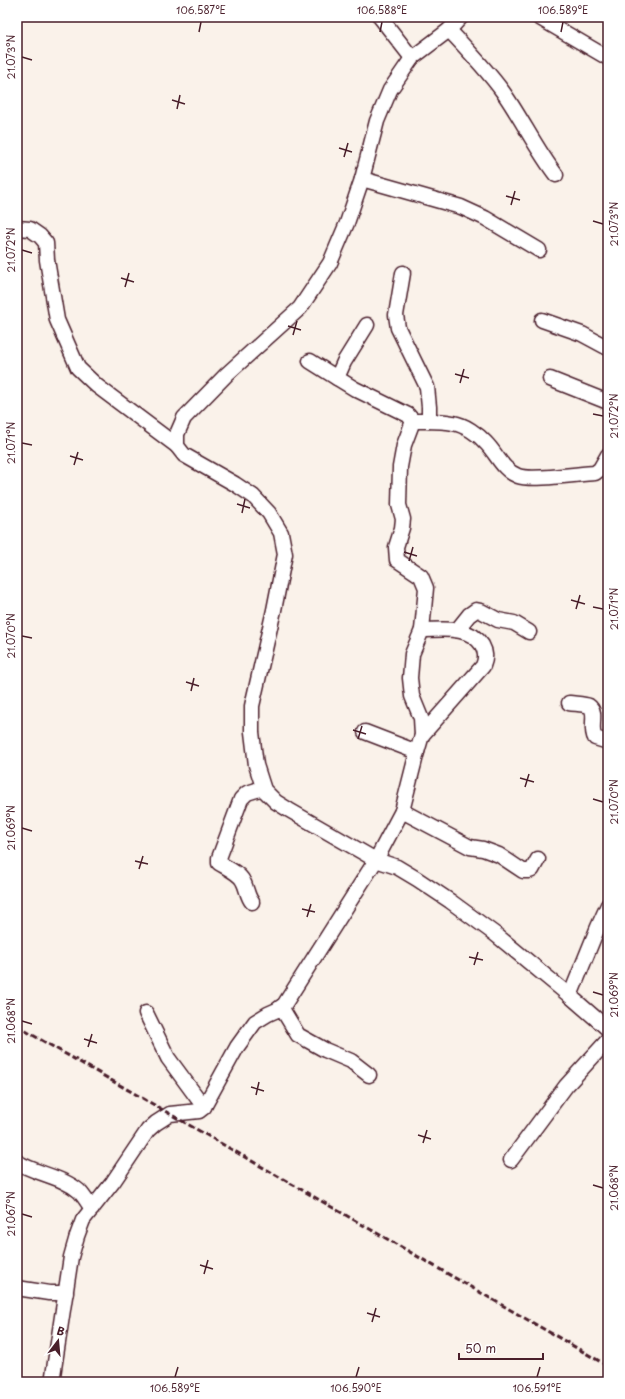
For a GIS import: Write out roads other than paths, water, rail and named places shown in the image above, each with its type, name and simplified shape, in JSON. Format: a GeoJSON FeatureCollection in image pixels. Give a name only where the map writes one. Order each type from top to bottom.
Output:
{"type":"FeatureCollection","features":[{"type":"Feature","properties":{"kind":"street"},"geometry":{"type":"LineString","coordinates":[[380,17],[412,58]]}},
{"type":"Feature","properties":{"kind":"street"},"geometry":{"type":"LineString","coordinates":[[177,446],[177,434],[184,418],[227,374],[300,308],[330,263],[348,223],[362,179],[377,121],[390,90],[412,58],[449,30],[461,17]]}},
{"type":"Feature","properties":{"kind":"street"},"geometry":{"type":"LineString","coordinates":[[538,17],[608,58]]}},
{"type":"Feature","properties":{"kind":"street"},"geometry":{"type":"LineString","coordinates":[[449,30],[478,61],[503,92],[556,175]]}},
{"type":"Feature","properties":{"kind":"street"},"geometry":{"type":"LineString","coordinates":[[362,179],[461,207],[485,218],[539,250]]}},
{"type":"Feature","properties":{"kind":"street"},"geometry":{"type":"LineString","coordinates":[[17,228],[30,228],[46,243],[47,260],[57,320],[78,368],[97,386],[177,446],[184,455],[253,496],[269,513],[281,533],[285,554],[252,706],[252,732],[256,765],[264,788],[276,802],[376,860],[397,867],[450,901],[495,934],[608,1029]]}},
{"type":"Feature","properties":{"kind":"street"},"geometry":{"type":"LineString","coordinates":[[402,273],[396,315],[398,328],[427,386],[429,407],[428,421]]}},
{"type":"Feature","properties":{"kind":"street"},"geometry":{"type":"LineString","coordinates":[[542,320],[582,334],[608,348]]}},
{"type":"Feature","properties":{"kind":"street"},"geometry":{"type":"LineString","coordinates":[[336,378],[344,362],[368,325]]}},
{"type":"Feature","properties":{"kind":"street"},"geometry":{"type":"LineString","coordinates":[[310,361],[355,390],[408,415],[413,420],[453,423],[470,430],[487,443],[501,463],[509,471],[518,476],[532,478],[594,473],[600,469],[608,455]]}},
{"type":"Feature","properties":{"kind":"street"},"geometry":{"type":"LineString","coordinates":[[550,379],[608,402]]}},
{"type":"Feature","properties":{"kind":"street"},"geometry":{"type":"LineString","coordinates":[[413,420],[404,446],[400,467],[399,505],[403,519],[402,528],[396,547],[397,560],[420,576],[426,588],[422,630],[412,654],[410,678],[412,696],[420,718],[422,735]]}},
{"type":"Feature","properties":{"kind":"street"},"geometry":{"type":"LineString","coordinates":[[457,630],[469,615],[476,610],[498,620],[514,623],[529,632]]}},
{"type":"Feature","properties":{"kind":"street"},"geometry":{"type":"LineString","coordinates":[[52,1382],[71,1257],[83,1220],[113,1182],[148,1130],[170,1114],[199,1111],[204,1107],[237,1047],[255,1022],[284,1005],[376,860],[402,811],[416,752],[422,735],[483,666],[486,655],[484,647],[479,640],[472,635],[457,630],[422,630]]}},
{"type":"Feature","properties":{"kind":"street"},"geometry":{"type":"LineString","coordinates":[[569,703],[589,706],[594,715],[592,733],[595,738],[608,742]]}},
{"type":"Feature","properties":{"kind":"street"},"geometry":{"type":"LineString","coordinates":[[365,732],[416,752]]}},
{"type":"Feature","properties":{"kind":"street"},"geometry":{"type":"LineString","coordinates":[[252,902],[247,896],[244,882],[240,877],[219,863],[241,799],[247,792],[264,788]]}},
{"type":"Feature","properties":{"kind":"street"},"geometry":{"type":"LineString","coordinates":[[402,811],[470,847],[483,849],[499,855],[523,871],[526,872],[532,870],[538,860]]}},
{"type":"Feature","properties":{"kind":"street"},"geometry":{"type":"LineString","coordinates":[[570,996],[608,905]]}},
{"type":"Feature","properties":{"kind":"street"},"geometry":{"type":"LineString","coordinates":[[281,1007],[298,1035],[325,1050],[352,1061],[369,1075]]}},
{"type":"Feature","properties":{"kind":"street"},"geometry":{"type":"LineString","coordinates":[[146,1013],[168,1058],[204,1107]]}},
{"type":"Feature","properties":{"kind":"street"},"geometry":{"type":"LineString","coordinates":[[511,1160],[566,1086],[608,1040]]}},
{"type":"Feature","properties":{"kind":"street"},"geometry":{"type":"LineString","coordinates":[[17,1162],[64,1181],[79,1192],[92,1209]]}},
{"type":"Feature","properties":{"kind":"street"},"geometry":{"type":"LineString","coordinates":[[17,1288],[49,1294],[66,1293]]}},
{"type":"Feature","properties":{"kind":"railway"},"geometry":{"type":"LineString","coordinates":[[17,1026],[608,1366]]}}]}
